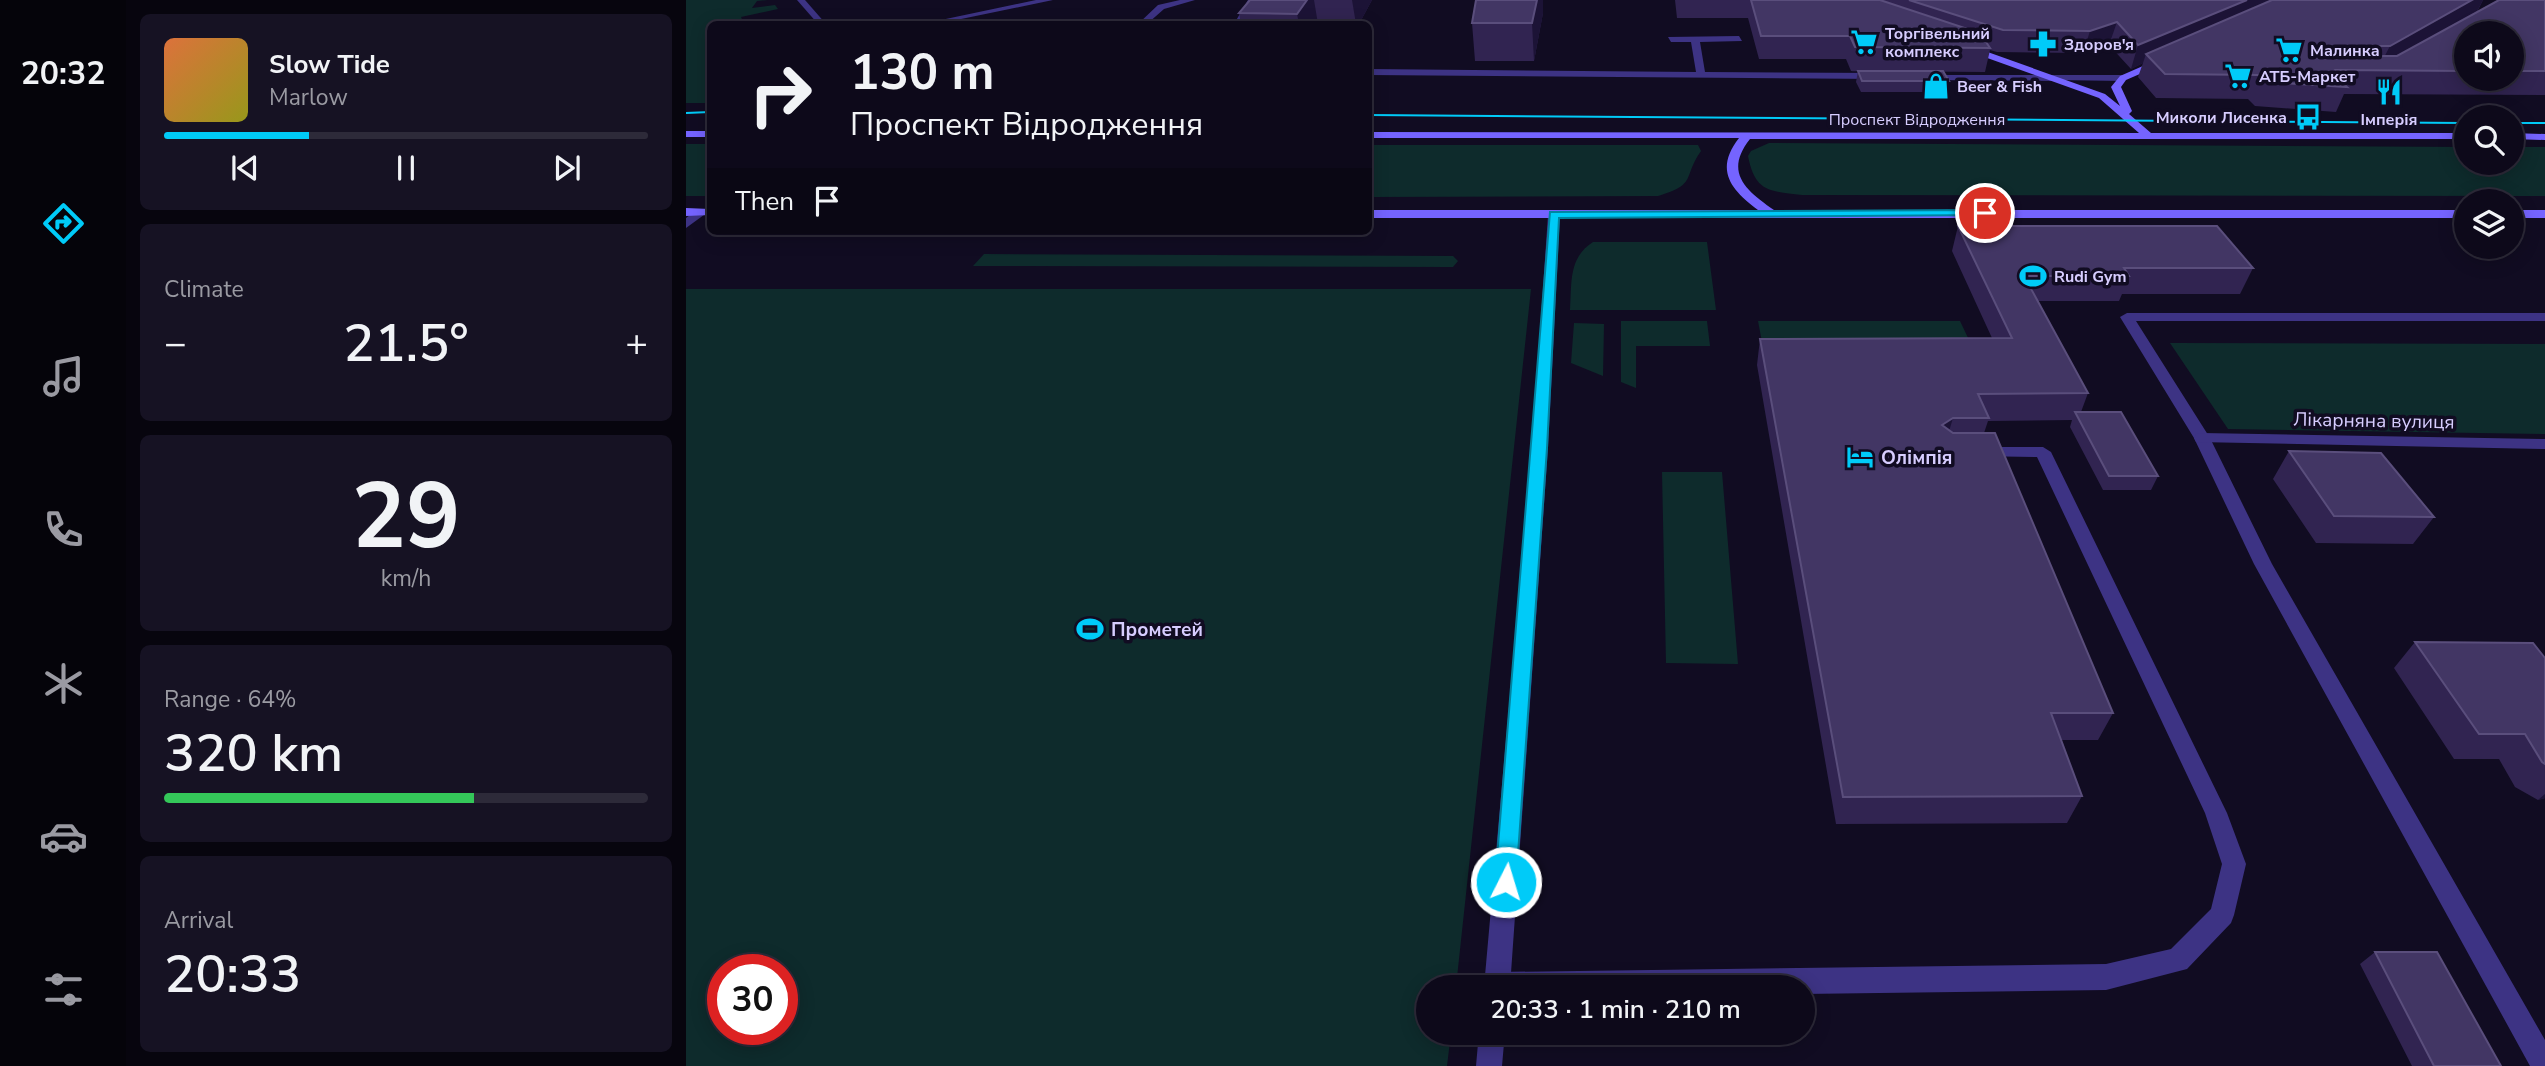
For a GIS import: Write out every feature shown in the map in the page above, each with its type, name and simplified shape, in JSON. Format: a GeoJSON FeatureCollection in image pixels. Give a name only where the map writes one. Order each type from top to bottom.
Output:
{"type":"FeatureCollection","features":[{"type":"Feature","properties":{"kind":"main road"},"geometry":{"type":"LineString","coordinates":[[1956,44],[2102,96],[2148,135]]}},
{"type":"Feature","properties":{"kind":"main road"},"geometry":{"type":"LineString","coordinates":[[2148,135],[2118,96],[2116,88],[2123,78],[2171,57]]}},
{"type":"Feature","properties":{"kind":"main road"},"geometry":{"type":"LineString","coordinates":[[686,134],[707,134]]}},
{"type":"Feature","properties":{"kind":"main road","name":"Проспект Відродження"},"geometry":{"type":"LineString","coordinates":[[1372,135],[2454,136]]}},
{"type":"Feature","properties":{"kind":"main road"},"geometry":{"type":"LineString","coordinates":[[1746,136],[1735,148],[1730,160],[1732,176],[1738,188],[1771,214]]}},
{"type":"Feature","properties":{"kind":"main road"},"geometry":{"type":"LineString","coordinates":[[2524,136],[2545,137]]}},
{"type":"Feature","properties":{"kind":"main road"},"geometry":{"type":"LineString","coordinates":[[686,212],[706,212]]}},
{"type":"Feature","properties":{"kind":"main road"},"geometry":{"type":"LineString","coordinates":[[1372,214],[2454,214]]}},
{"type":"Feature","properties":{"kind":"main road"},"geometry":{"type":"LineString","coordinates":[[2524,214],[2545,214]]}},
{"type":"Feature","properties":{"kind":"street"},"geometry":{"type":"LineString","coordinates":[[801,0],[819,21]]}},
{"type":"Feature","properties":{"kind":"street"},"geometry":{"type":"LineString","coordinates":[[941,21],[1049,0]]}},
{"type":"Feature","properties":{"kind":"street"},"geometry":{"type":"LineString","coordinates":[[1145,21],[1161,7],[1191,0]]}},
{"type":"Feature","properties":{"kind":"street"},"geometry":{"type":"LineString","coordinates":[[1240,21],[1252,3],[1263,6]]}},
{"type":"Feature","properties":{"kind":"street"},"geometry":{"type":"LineString","coordinates":[[1671,39],[1739,39]]}},
{"type":"Feature","properties":{"kind":"street"},"geometry":{"type":"LineString","coordinates":[[1695,39],[1701,74]]}},
{"type":"Feature","properties":{"kind":"street"},"geometry":{"type":"LineString","coordinates":[[1372,72],[1894,76]]}},
{"type":"Feature","properties":{"kind":"street"},"geometry":{"type":"LineString","coordinates":[[1908,76],[2123,78]]}},
{"type":"Feature","properties":{"kind":"street"},"geometry":{"type":"LineString","coordinates":[[686,224],[706,212]]}},
{"type":"Feature","properties":{"kind":"street"},"geometry":{"type":"LineString","coordinates":[[1498,975],[1540,448],[1554,215]]}},
{"type":"Feature","properties":{"kind":"street"},"geometry":{"type":"LineString","coordinates":[[2545,317],[2127,317],[2202,438],[2263,564],[2545,1066]]}},
{"type":"Feature","properties":{"kind":"street","name":"Лікарняна вулиця"},"geometry":{"type":"LineString","coordinates":[[2202,438],[2545,444]]}},
{"type":"Feature","properties":{"kind":"street"},"geometry":{"type":"LineString","coordinates":[[1815,981],[2106,977],[2178,960],[2222,915],[2234,864],[2216,813],[2043,452],[1959,453]]}},
{"type":"Feature","properties":{"kind":"street"},"geometry":{"type":"LineString","coordinates":[[1489,1066],[1491,1045]]}},
{"type":"Feature","properties":{"kind":"green space"},"geometry":{"type":"Polygon","coordinates":[[[686,0],[768,0],[757,1],[752,8],[775,5],[778,9],[741,17],[743,21],[707,21],[707,103],[686,103],[686,0]]]}},
{"type":"Feature","properties":{"kind":"green space"},"geometry":{"type":"Polygon","coordinates":[[[1769,143],[2454,147],[2454,175],[2524,175],[2524,147],[2545,147],[2545,196],[2524,196],[2524,189],[2454,189],[2454,196],[1802,195],[1772,190],[1759,183],[1748,156],[1751,151],[1769,143]]]}},
{"type":"Feature","properties":{"kind":"green space"},"geometry":{"type":"Polygon","coordinates":[[[686,144],[707,144],[707,196],[686,196],[686,144]]]}},
{"type":"Feature","properties":{"kind":"green space"},"geometry":{"type":"Polygon","coordinates":[[[1372,145],[1698,145],[1701,151],[1684,184],[1658,196],[1372,197],[1372,145]]]}},
{"type":"Feature","properties":{"kind":"green space"},"geometry":{"type":"Polygon","coordinates":[[[1593,242],[1707,242],[1716,310],[1570,310],[1575,263],[1585,248],[1593,242]]]}},
{"type":"Feature","properties":{"kind":"green space"},"geometry":{"type":"Polygon","coordinates":[[[984,254],[1453,256],[1458,261],[1453,267],[973,266],[984,254]]]}},
{"type":"Feature","properties":{"kind":"green space","name":"Прометей"},"geometry":{"type":"Polygon","coordinates":[[[686,289],[1531,289],[1457,975],[1416,975],[1416,1045],[1450,1045],[1447,1066],[686,1066],[686,289]]]}},
{"type":"Feature","properties":{"kind":"green space"},"geometry":{"type":"Polygon","coordinates":[[[1621,321],[1707,321],[1710,346],[1636,346],[1636,388],[1621,382],[1621,321]]]}},
{"type":"Feature","properties":{"kind":"green space"},"geometry":{"type":"Polygon","coordinates":[[[1758,321],[1960,321],[1970,342],[1762,342],[1758,321]]]}},
{"type":"Feature","properties":{"kind":"green space"},"geometry":{"type":"Polygon","coordinates":[[[1574,323],[1604,324],[1603,376],[1571,363],[1574,323]]]}},
{"type":"Feature","properties":{"kind":"green space"},"geometry":{"type":"Polygon","coordinates":[[[2170,343],[2545,344],[2545,434],[2228,429],[2170,343]]]}},
{"type":"Feature","properties":{"kind":"green space"},"geometry":{"type":"Polygon","coordinates":[[[1662,472],[1722,472],[1738,664],[1666,663],[1662,472]]]}},
{"type":"Feature","properties":{"kind":"building"},"geometry":{"type":"Polygon","coordinates":[[[1250,0],[1307,0],[1297,14],[1239,13],[1250,0]]]}},
{"type":"Feature","properties":{"kind":"building"},"geometry":{"type":"Polygon","coordinates":[[[1476,0],[1537,0],[1532,23],[1472,23],[1476,0]]]}},
{"type":"Feature","properties":{"kind":"building"},"geometry":{"type":"Polygon","coordinates":[[[1751,0],[1880,0],[1980,33],[1990,48],[1855,47],[1850,36],[1761,36],[1751,0]]]}},
{"type":"Feature","properties":{"kind":"building"},"geometry":{"type":"Polygon","coordinates":[[[1909,0],[2247,0],[2138,45],[2117,22],[2090,31],[2003,30],[1909,0]]]}},
{"type":"Feature","properties":{"kind":"building"},"geometry":{"type":"Polygon","coordinates":[[[2272,0],[2472,0],[2390,46],[2348,46],[2341,53],[2345,56],[2397,56],[2454,25],[2454,71],[2336,70],[2339,73],[2330,73],[2347,87],[2265,82],[2258,75],[2165,74],[2146,54],[2272,0]]]}},
{"type":"Feature","properties":{"kind":"building"},"geometry":{"type":"Polygon","coordinates":[[[2499,0],[2545,0],[2545,71],[2524,71],[2524,21],[2461,21],[2499,0]]]}},
{"type":"Feature","properties":{"kind":"building"},"geometry":{"type":"Polygon","coordinates":[[[1858,71],[1943,71],[1949,81],[1862,81],[1858,71]]]}},
{"type":"Feature","properties":{"kind":"building"},"geometry":{"type":"Polygon","coordinates":[[[1990,213],[1997,226],[2217,226],[2253,268],[2124,268],[2129,276],[2024,276],[2088,393],[1978,394],[1989,418],[1953,418],[1942,425],[1953,433],[1995,433],[2113,713],[2051,713],[2082,796],[1843,797],[1760,339],[2012,338],[1958,226],[1990,213]]]}},
{"type":"Feature","properties":{"kind":"building"},"geometry":{"type":"Polygon","coordinates":[[[2075,412],[2121,412],[2158,476],[2109,476],[2075,412]]]}},
{"type":"Feature","properties":{"kind":"building"},"geometry":{"type":"Polygon","coordinates":[[[2289,451],[2381,453],[2434,517],[2334,516],[2289,451]]]}},
{"type":"Feature","properties":{"kind":"building"},"geometry":{"type":"Polygon","coordinates":[[[2415,642],[2533,643],[2545,658],[2545,764],[2525,734],[2479,734],[2415,642]]]}},
{"type":"Feature","properties":{"kind":"building"},"geometry":{"type":"Polygon","coordinates":[[[2375,952],[2437,952],[2501,1066],[2434,1066],[2375,952]]]}},
{"type":"Feature","properties":{"kind":"tram line"},"geometry":{"type":"LineString","coordinates":[[686,113],[707,112]]}},
{"type":"Feature","properties":{"kind":"tram line"},"geometry":{"type":"LineString","coordinates":[[1372,115],[2454,123]]}},
{"type":"Feature","properties":{"kind":"tram line"},"geometry":{"type":"LineString","coordinates":[[2524,123],[2545,123]]}},
{"type":"Feature","properties":{"kind":"place","name":"Торгівельний комплекс"},"geometry":{"type":"Point","coordinates":[1864,42]}},
{"type":"Feature","properties":{"kind":"place","name":"Здоров'я"},"geometry":{"type":"Point","coordinates":[2043,44]}},
{"type":"Feature","properties":{"kind":"place","name":"Малинка"},"geometry":{"type":"Point","coordinates":[2289,50]}},
{"type":"Feature","properties":{"kind":"place","name":"АТБ-Маркет"},"geometry":{"type":"Point","coordinates":[2238,76]}},
{"type":"Feature","properties":{"kind":"place","name":"Beer & Fish"},"geometry":{"type":"Point","coordinates":[1936,86]}},
{"type":"Feature","properties":{"kind":"place","name":"Імперія"},"geometry":{"type":"Point","coordinates":[2389,92]}},
{"type":"Feature","properties":{"kind":"place","name":"Миколи Лисенка"},"geometry":{"type":"Point","coordinates":[2308,117]}},
{"type":"Feature","properties":{"kind":"place","name":"Rudi Gym"},"geometry":{"type":"Point","coordinates":[2033,276]}},
{"type":"Feature","properties":{"kind":"place","name":"Олімпія"},"geometry":{"type":"Point","coordinates":[1860,457]}},
{"type":"Feature","properties":{"kind":"place","name":"Прометей"},"geometry":{"type":"Point","coordinates":[1090,629]}},
{"type":"Feature","properties":{"kind":"route"},"geometry":{"type":"LineString","coordinates":[[1506,882],[1540,448],[1554,215],[1985,213]]}}]}
